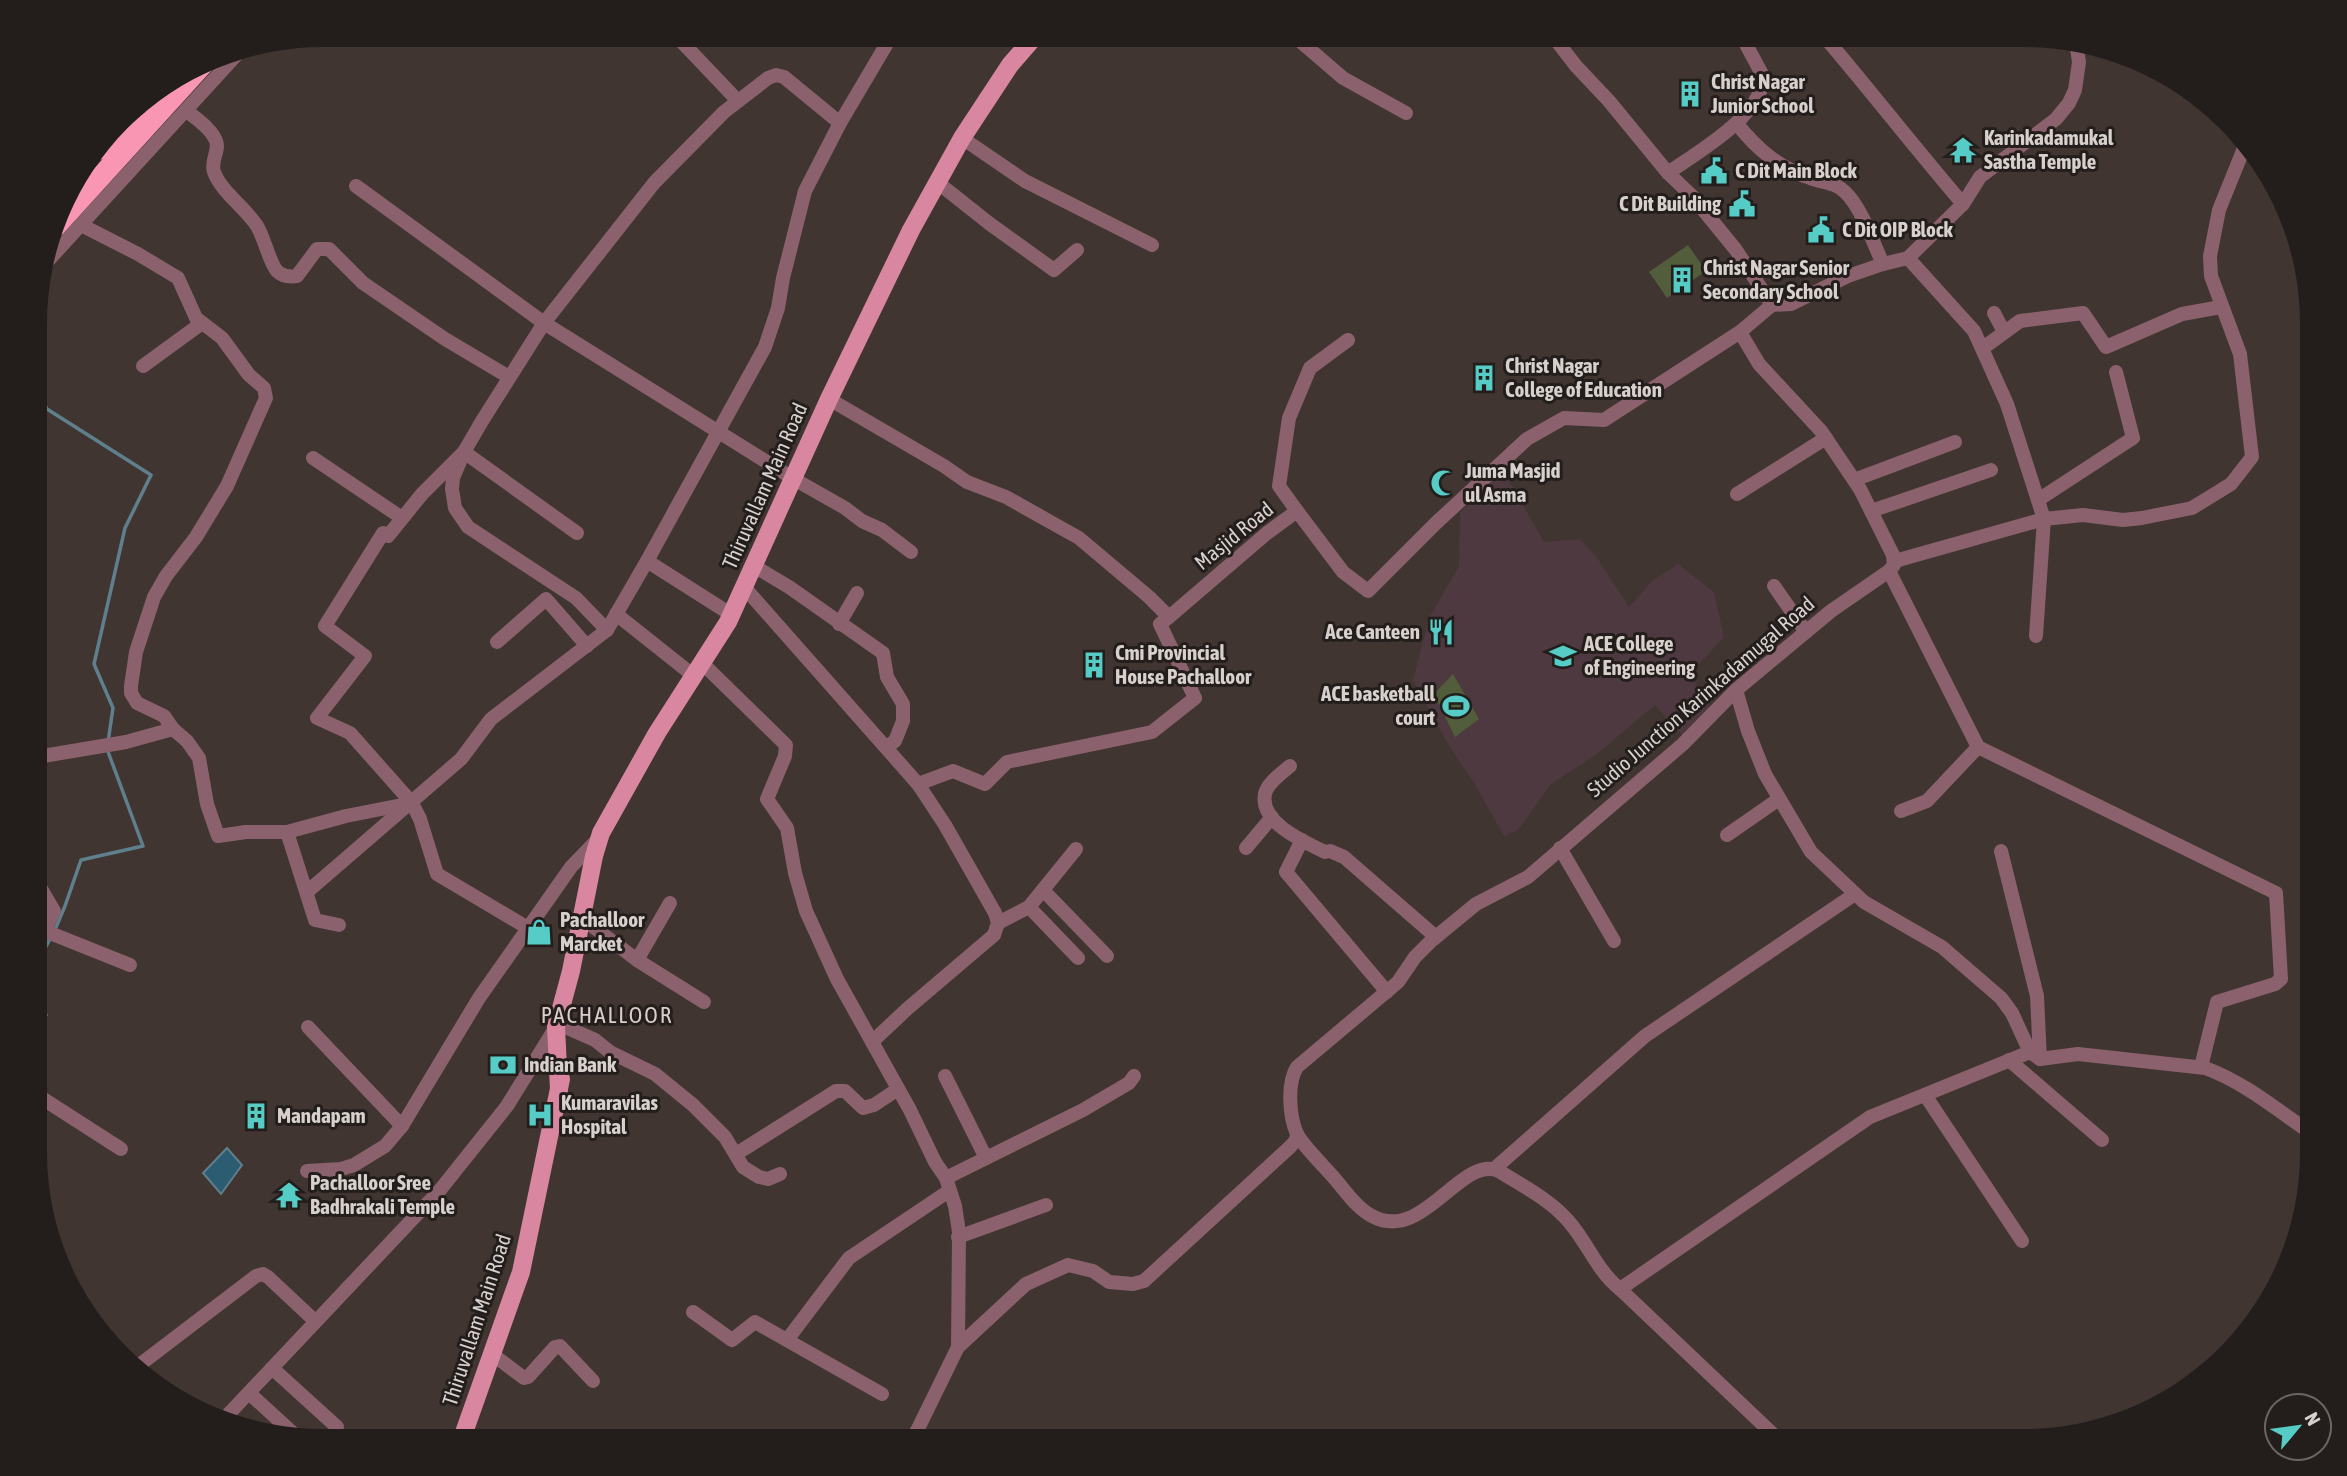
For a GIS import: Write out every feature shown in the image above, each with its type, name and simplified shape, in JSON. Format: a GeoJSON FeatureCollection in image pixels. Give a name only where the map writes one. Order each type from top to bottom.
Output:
{"type":"FeatureCollection","features":[{"type":"Feature","properties":{"kind":"highway"},"geometry":{"type":"LineString","coordinates":[[73,207],[185,84]]}},
{"type":"Feature","properties":{"kind":"main road","name":"Thiruvallam Main Road"},"geometry":{"type":"LineString","coordinates":[[465,1429],[521,1272],[559,1089],[562,1028],[571,971],[599,838],[657,733],[732,615],[829,399],[905,242],[962,138],[1010,65],[1026,47]]}},
{"type":"Feature","properties":{"kind":"street"},"geometry":{"type":"LineString","coordinates":[[687,47],[738,101]]}},
{"type":"Feature","properties":{"kind":"street"},"geometry":{"type":"LineString","coordinates":[[307,892],[460,759],[491,719],[607,630],[648,561],[765,347],[778,308],[805,191],[884,47]]}},
{"type":"Feature","properties":{"kind":"street"},"geometry":{"type":"LineString","coordinates":[[1307,47],[1343,78],[1406,113]]}},
{"type":"Feature","properties":{"kind":"street"},"geometry":{"type":"LineString","coordinates":[[1561,47],[1668,173],[1692,196],[1736,250],[1772,305]]}},
{"type":"Feature","properties":{"kind":"street"},"geometry":{"type":"LineString","coordinates":[[1668,173],[1737,124],[1758,95],[1763,83],[1761,70],[1748,47]]}},
{"type":"Feature","properties":{"kind":"street"},"geometry":{"type":"LineString","coordinates":[[1833,47],[1962,204]]}},
{"type":"Feature","properties":{"kind":"street"},"geometry":{"type":"LineString","coordinates":[[2079,53],[2078,77],[2069,103],[2056,119],[1980,177],[1962,204],[1908,258],[1848,276],[1791,304],[1772,305],[1740,332],[1759,365],[1826,438],[1854,480],[1871,511],[1891,566],[1978,747],[2276,893],[2281,979],[2275,984],[2218,1000],[2198,1062]]}},
{"type":"Feature","properties":{"kind":"street"},"geometry":{"type":"LineString","coordinates":[[57,250],[227,65]]}},
{"type":"Feature","properties":{"kind":"street"},"geometry":{"type":"LineString","coordinates":[[607,630],[576,598],[484,539],[460,517],[455,508],[452,489],[456,468],[544,323],[654,183],[724,112],[768,78],[776,75],[784,77],[840,123]]}},
{"type":"Feature","properties":{"kind":"street"},"geometry":{"type":"LineString","coordinates":[[186,110],[209,130],[217,141],[218,149],[213,159],[213,168],[218,180],[257,227],[277,270],[292,277],[297,276],[317,249],[329,249],[372,290],[445,339],[509,377]]}},
{"type":"Feature","properties":{"kind":"street"},"geometry":{"type":"LineString","coordinates":[[1737,124],[1772,161],[1809,178],[1834,183],[1846,192],[1883,264]]}},
{"type":"Feature","properties":{"kind":"street"},"geometry":{"type":"LineString","coordinates":[[962,138],[1026,181],[1152,245]]}},
{"type":"Feature","properties":{"kind":"street","name":"Studio Junction Karinkadamugal Road"},"geometry":{"type":"LineString","coordinates":[[1297,1134],[1290,1103],[1292,1074],[1297,1067],[1398,982],[1415,957],[1436,937],[1476,904],[1528,877],[1683,744],[1737,690],[1831,611],[1891,566],[2045,519],[2082,515],[2123,520],[2142,519],[2192,508],[2231,484],[2252,457],[2240,354],[2211,276],[2210,256],[2219,209],[2242,154]]}},
{"type":"Feature","properties":{"kind":"street"},"geometry":{"type":"LineString","coordinates":[[937,183],[1054,270],[1077,250]]}},
{"type":"Feature","properties":{"kind":"street"},"geometry":{"type":"LineString","coordinates":[[356,186],[544,323],[862,521],[882,530],[911,552]]}},
{"type":"Feature","properties":{"kind":"street"},"geometry":{"type":"LineString","coordinates":[[81,225],[172,273],[182,284],[192,309],[202,324],[222,338],[249,374],[264,388],[267,398],[227,486],[196,537],[166,576],[155,597],[139,640],[131,686],[133,699],[160,712],[199,758],[207,804],[218,836],[246,832],[287,832],[346,816],[412,803]]}},
{"type":"Feature","properties":{"kind":"street"},"geometry":{"type":"LineString","coordinates":[[1908,258],[1974,331],[2007,404],[2045,519],[2036,636]]}},
{"type":"Feature","properties":{"kind":"street"},"geometry":{"type":"LineString","coordinates":[[1983,348],[2020,321],[2083,313],[2106,347],[2182,314],[2221,307]]}},
{"type":"Feature","properties":{"kind":"street"},"geometry":{"type":"LineString","coordinates":[[1994,313],[2004,332]]}},
{"type":"Feature","properties":{"kind":"street"},"geometry":{"type":"LineString","coordinates":[[143,366],[202,324]]}},
{"type":"Feature","properties":{"kind":"street","name":"Masjid Road"},"geometry":{"type":"LineString","coordinates":[[1169,617],[1267,533],[1297,511],[1343,572],[1368,591],[1436,523],[1527,439],[1564,418],[1604,420],[1740,332]]}},
{"type":"Feature","properties":{"kind":"street"},"geometry":{"type":"LineString","coordinates":[[1297,511],[1279,486],[1289,418],[1310,368],[1348,340]]}},
{"type":"Feature","properties":{"kind":"street"},"geometry":{"type":"LineString","coordinates":[[2038,500],[2133,439],[2116,372]]}},
{"type":"Feature","properties":{"kind":"street"},"geometry":{"type":"LineString","coordinates":[[829,399],[967,482],[1006,497],[1079,538],[1169,617],[1160,624],[1195,698],[1152,732],[1007,762],[985,784],[953,771],[918,784]]}},
{"type":"Feature","properties":{"kind":"street"},"geometry":{"type":"LineString","coordinates":[[1737,494],[1826,438]]}},
{"type":"Feature","properties":{"kind":"street"},"geometry":{"type":"LineString","coordinates":[[1854,480],[1955,442]]}},
{"type":"Feature","properties":{"kind":"street"},"geometry":{"type":"LineString","coordinates":[[464,452],[422,494],[388,536],[383,533],[326,626],[365,656],[317,718],[351,733],[412,803],[420,819],[437,874],[528,929]]}},
{"type":"Feature","properties":{"kind":"street"},"geometry":{"type":"LineString","coordinates":[[464,452],[577,534]]}},
{"type":"Feature","properties":{"kind":"street"},"geometry":{"type":"LineString","coordinates":[[313,458],[402,518]]}},
{"type":"Feature","properties":{"kind":"street"},"geometry":{"type":"LineString","coordinates":[[1871,511],[1991,470]]}},
{"type":"Feature","properties":{"kind":"street"},"geometry":{"type":"LineString","coordinates":[[648,561],[732,615]]}},
{"type":"Feature","properties":{"kind":"street"},"geometry":{"type":"LineString","coordinates":[[754,566],[789,587],[883,653],[887,677],[903,704],[903,721],[895,741],[886,747]]}},
{"type":"Feature","properties":{"kind":"street"},"geometry":{"type":"LineString","coordinates":[[1774,586],[1806,632]]}},
{"type":"Feature","properties":{"kind":"street"},"geometry":{"type":"LineString","coordinates":[[744,587],[918,784],[945,825],[995,913],[998,923],[994,934],[873,1042]]}},
{"type":"Feature","properties":{"kind":"street"},"geometry":{"type":"LineString","coordinates":[[839,624],[857,593]]}},
{"type":"Feature","properties":{"kind":"street"},"geometry":{"type":"LineString","coordinates":[[497,642],[546,599],[587,646]]}},
{"type":"Feature","properties":{"kind":"street"},"geometry":{"type":"LineString","coordinates":[[616,614],[698,669],[786,745],[785,756],[767,799],[787,828],[795,873],[806,911],[837,979],[948,1184],[957,1218],[958,1347]]}},
{"type":"Feature","properties":{"kind":"street"},"geometry":{"type":"LineString","coordinates":[[1737,690],[1748,731],[1765,774],[1811,852],[1879,913],[1942,947],[2001,998],[2035,1056]]}},
{"type":"Feature","properties":{"kind":"street"},"geometry":{"type":"LineString","coordinates":[[47,755],[126,742],[173,729]]}},
{"type":"Feature","properties":{"kind":"street"},"geometry":{"type":"LineString","coordinates":[[1901,811],[1927,802],[1978,747]]}},
{"type":"Feature","properties":{"kind":"street"},"geometry":{"type":"LineString","coordinates":[[1290,765],[1265,792],[1267,808],[1272,817],[1286,832],[1325,852],[1330,851],[1344,857],[1436,937]]}},
{"type":"Feature","properties":{"kind":"street"},"geometry":{"type":"LineString","coordinates":[[1727,835],[1779,799]]}},
{"type":"Feature","properties":{"kind":"street"},"geometry":{"type":"LineString","coordinates":[[1246,848],[1272,817]]}},
{"type":"Feature","properties":{"kind":"street"},"geometry":{"type":"LineString","coordinates":[[287,832],[315,920],[339,925]]}},
{"type":"Feature","properties":{"kind":"street"},"geometry":{"type":"LineString","coordinates":[[307,1171],[341,1169],[354,1165],[385,1146],[402,1126],[479,998],[571,867],[599,838]]}},
{"type":"Feature","properties":{"kind":"street"},"geometry":{"type":"LineString","coordinates":[[1301,840],[1286,872],[1387,992]]}},
{"type":"Feature","properties":{"kind":"street"},"geometry":{"type":"LineString","coordinates":[[1560,848],[1614,941]]}},
{"type":"Feature","properties":{"kind":"street"},"geometry":{"type":"LineString","coordinates":[[998,923],[1029,907],[1076,849]]}},
{"type":"Feature","properties":{"kind":"street"},"geometry":{"type":"LineString","coordinates":[[2001,851],[2037,996],[2035,1056]]}},
{"type":"Feature","properties":{"kind":"street"},"geometry":{"type":"LineString","coordinates":[[1043,890],[1107,956]]}},
{"type":"Feature","properties":{"kind":"street"},"geometry":{"type":"LineString","coordinates":[[1494,1169],[1646,1036],[1855,894]]}},
{"type":"Feature","properties":{"kind":"street"},"geometry":{"type":"LineString","coordinates":[[47,898],[54,909],[47,928]]}},
{"type":"Feature","properties":{"kind":"street"},"geometry":{"type":"LineString","coordinates":[[637,960],[670,903]]}},
{"type":"Feature","properties":{"kind":"street"},"geometry":{"type":"LineString","coordinates":[[1029,907],[1078,958]]}},
{"type":"Feature","properties":{"kind":"street"},"geometry":{"type":"LineString","coordinates":[[583,919],[637,960],[704,1002]]}},
{"type":"Feature","properties":{"kind":"street"},"geometry":{"type":"LineString","coordinates":[[47,932],[130,965]]}},
{"type":"Feature","properties":{"kind":"street"},"geometry":{"type":"LineString","coordinates":[[308,1027],[402,1126]]}},
{"type":"Feature","properties":{"kind":"street"},"geometry":{"type":"LineString","coordinates":[[230,1412],[440,1190],[507,1106],[562,1028],[595,1040],[610,1052],[655,1074],[709,1120],[725,1137],[743,1167],[768,1179],[780,1174]]}},
{"type":"Feature","properties":{"kind":"street"},"geometry":{"type":"LineString","coordinates":[[1620,1289],[1870,1118],[2009,1060],[2078,1054],[2198,1062],[2220,1073],[2300,1126]]}},
{"type":"Feature","properties":{"kind":"street"},"geometry":{"type":"LineString","coordinates":[[2009,1060],[2102,1140]]}},
{"type":"Feature","properties":{"kind":"street"},"geometry":{"type":"LineString","coordinates":[[945,1076],[986,1158]]}},
{"type":"Feature","properties":{"kind":"street"},"geometry":{"type":"LineString","coordinates":[[787,1340],[849,1258],[986,1158],[1083,1110],[1129,1083],[1134,1076]]}},
{"type":"Feature","properties":{"kind":"street"},"geometry":{"type":"LineString","coordinates":[[736,1154],[836,1091],[845,1091],[863,1108],[874,1105],[898,1088]]}},
{"type":"Feature","properties":{"kind":"street"},"geometry":{"type":"LineString","coordinates":[[1925,1095],[2022,1241]]}},
{"type":"Feature","properties":{"kind":"street"},"geometry":{"type":"LineString","coordinates":[[47,1101],[121,1149]]}},
{"type":"Feature","properties":{"kind":"street"},"geometry":{"type":"LineString","coordinates":[[1297,1134],[1356,1204],[1376,1219],[1392,1221],[1413,1216],[1477,1170],[1494,1169],[1560,1211],[1610,1281],[1767,1429]]}},
{"type":"Feature","properties":{"kind":"street"},"geometry":{"type":"LineString","coordinates":[[917,1429],[958,1347],[1026,1284],[1068,1265],[1093,1271],[1110,1282],[1133,1284],[1144,1281],[1290,1147],[1297,1134]]}},
{"type":"Feature","properties":{"kind":"street"},"geometry":{"type":"LineString","coordinates":[[958,1237],[1046,1205]]}},
{"type":"Feature","properties":{"kind":"street"},"geometry":{"type":"LineString","coordinates":[[143,1362],[256,1276],[263,1274],[315,1321]]}},
{"type":"Feature","properties":{"kind":"street"},"geometry":{"type":"LineString","coordinates":[[693,1312],[732,1340],[755,1322],[882,1394]]}},
{"type":"Feature","properties":{"kind":"street"},"geometry":{"type":"LineString","coordinates":[[492,1354],[524,1378],[528,1377],[555,1347],[560,1346],[593,1381]]}},
{"type":"Feature","properties":{"kind":"street"},"geometry":{"type":"LineString","coordinates":[[272,1368],[337,1427]]}},
{"type":"Feature","properties":{"kind":"street"},"geometry":{"type":"LineString","coordinates":[[249,1393],[285,1426]]}},
{"type":"Feature","properties":{"kind":"shaded area","name":"ACE College of Engineering"},"geometry":{"type":"Polygon","coordinates":[[[1503,470],[1544,542],[1580,539],[1596,556],[1629,607],[1652,581],[1678,564],[1714,592],[1724,637],[1690,674],[1711,708],[1683,736],[1655,705],[1597,754],[1551,784],[1518,830],[1504,836],[1449,746],[1413,680],[1429,618],[1459,566],[1460,512],[1503,470]]]}},
{"type":"Feature","properties":{"kind":"green space"},"geometry":{"type":"Polygon","coordinates":[[[1688,245],[1706,271],[1667,298],[1649,272],[1688,245]]]}},
{"type":"Feature","properties":{"kind":"green space","name":"ACE basketball court"},"geometry":{"type":"Polygon","coordinates":[[[1453,674],[1479,719],[1455,737],[1434,694],[1453,674]]]}},
{"type":"Feature","properties":{"kind":"water"},"geometry":{"type":"Polygon","coordinates":[[[227,1148],[242,1165],[221,1194],[203,1173],[227,1148]]]}},
{"type":"Feature","properties":{"kind":"waterway"},"geometry":{"type":"LineString","coordinates":[[47,409],[151,475],[125,528],[94,664],[113,708],[108,742]]}},
{"type":"Feature","properties":{"kind":"waterway"},"geometry":{"type":"LineString","coordinates":[[54,932],[81,860],[143,846],[107,749]]}},
{"type":"Feature","properties":{"kind":"waterway"},"geometry":{"type":"LineString","coordinates":[[47,945],[50,939]]}},
{"type":"Feature","properties":{"kind":"place","name":"Christ Nagar Junior School"},"geometry":{"type":"Point","coordinates":[1690,94]}},
{"type":"Feature","properties":{"kind":"place","name":"Karinkadamukal Sastha Temple"},"geometry":{"type":"Point","coordinates":[1963,150]}},
{"type":"Feature","properties":{"kind":"place","name":"C Dit Main Block"},"geometry":{"type":"Point","coordinates":[1714,171]}},
{"type":"Feature","properties":{"kind":"place","name":"C Dit Building"},"geometry":{"type":"Point","coordinates":[1742,204]}},
{"type":"Feature","properties":{"kind":"place","name":"C Dit OIP Block"},"geometry":{"type":"Point","coordinates":[1821,230]}},
{"type":"Feature","properties":{"kind":"place","name":"Christ Nagar Senior Secondary School"},"geometry":{"type":"Point","coordinates":[1682,280]}},
{"type":"Feature","properties":{"kind":"place","name":"Christ Nagar College of Education"},"geometry":{"type":"Point","coordinates":[1484,378]}},
{"type":"Feature","properties":{"kind":"place","name":"Juma Masjid ul Asma"},"geometry":{"type":"Point","coordinates":[1444,483]}},
{"type":"Feature","properties":{"kind":"place","name":"Ace Canteen"},"geometry":{"type":"Point","coordinates":[1441,632]}},
{"type":"Feature","properties":{"kind":"place","name":"ACE College of Engineering"},"geometry":{"type":"Point","coordinates":[1563,656]}},
{"type":"Feature","properties":{"kind":"place","name":"Cmi Provincial House Pachalloor"},"geometry":{"type":"Point","coordinates":[1094,665]}},
{"type":"Feature","properties":{"kind":"place","name":"ACE basketball court"},"geometry":{"type":"Point","coordinates":[1456,706]}},
{"type":"Feature","properties":{"kind":"place","name":"Pachalloor Marcket"},"geometry":{"type":"Point","coordinates":[539,932]}},
{"type":"Feature","properties":{"kind":"place","name":"Indian Bank"},"geometry":{"type":"Point","coordinates":[503,1065]}},
{"type":"Feature","properties":{"kind":"place","name":"Kumaravilas Hospital"},"geometry":{"type":"Point","coordinates":[540,1115]}},
{"type":"Feature","properties":{"kind":"place","name":"Mandapam"},"geometry":{"type":"Point","coordinates":[256,1116]}},
{"type":"Feature","properties":{"kind":"place","name":"Pachalloor Sree Badhrakali Temple"},"geometry":{"type":"Point","coordinates":[289,1195]}},
{"type":"Feature","properties":{"kind":"district","name":"PACHALLOOR"},"geometry":{"type":"Point","coordinates":[607,1015]}}]}
